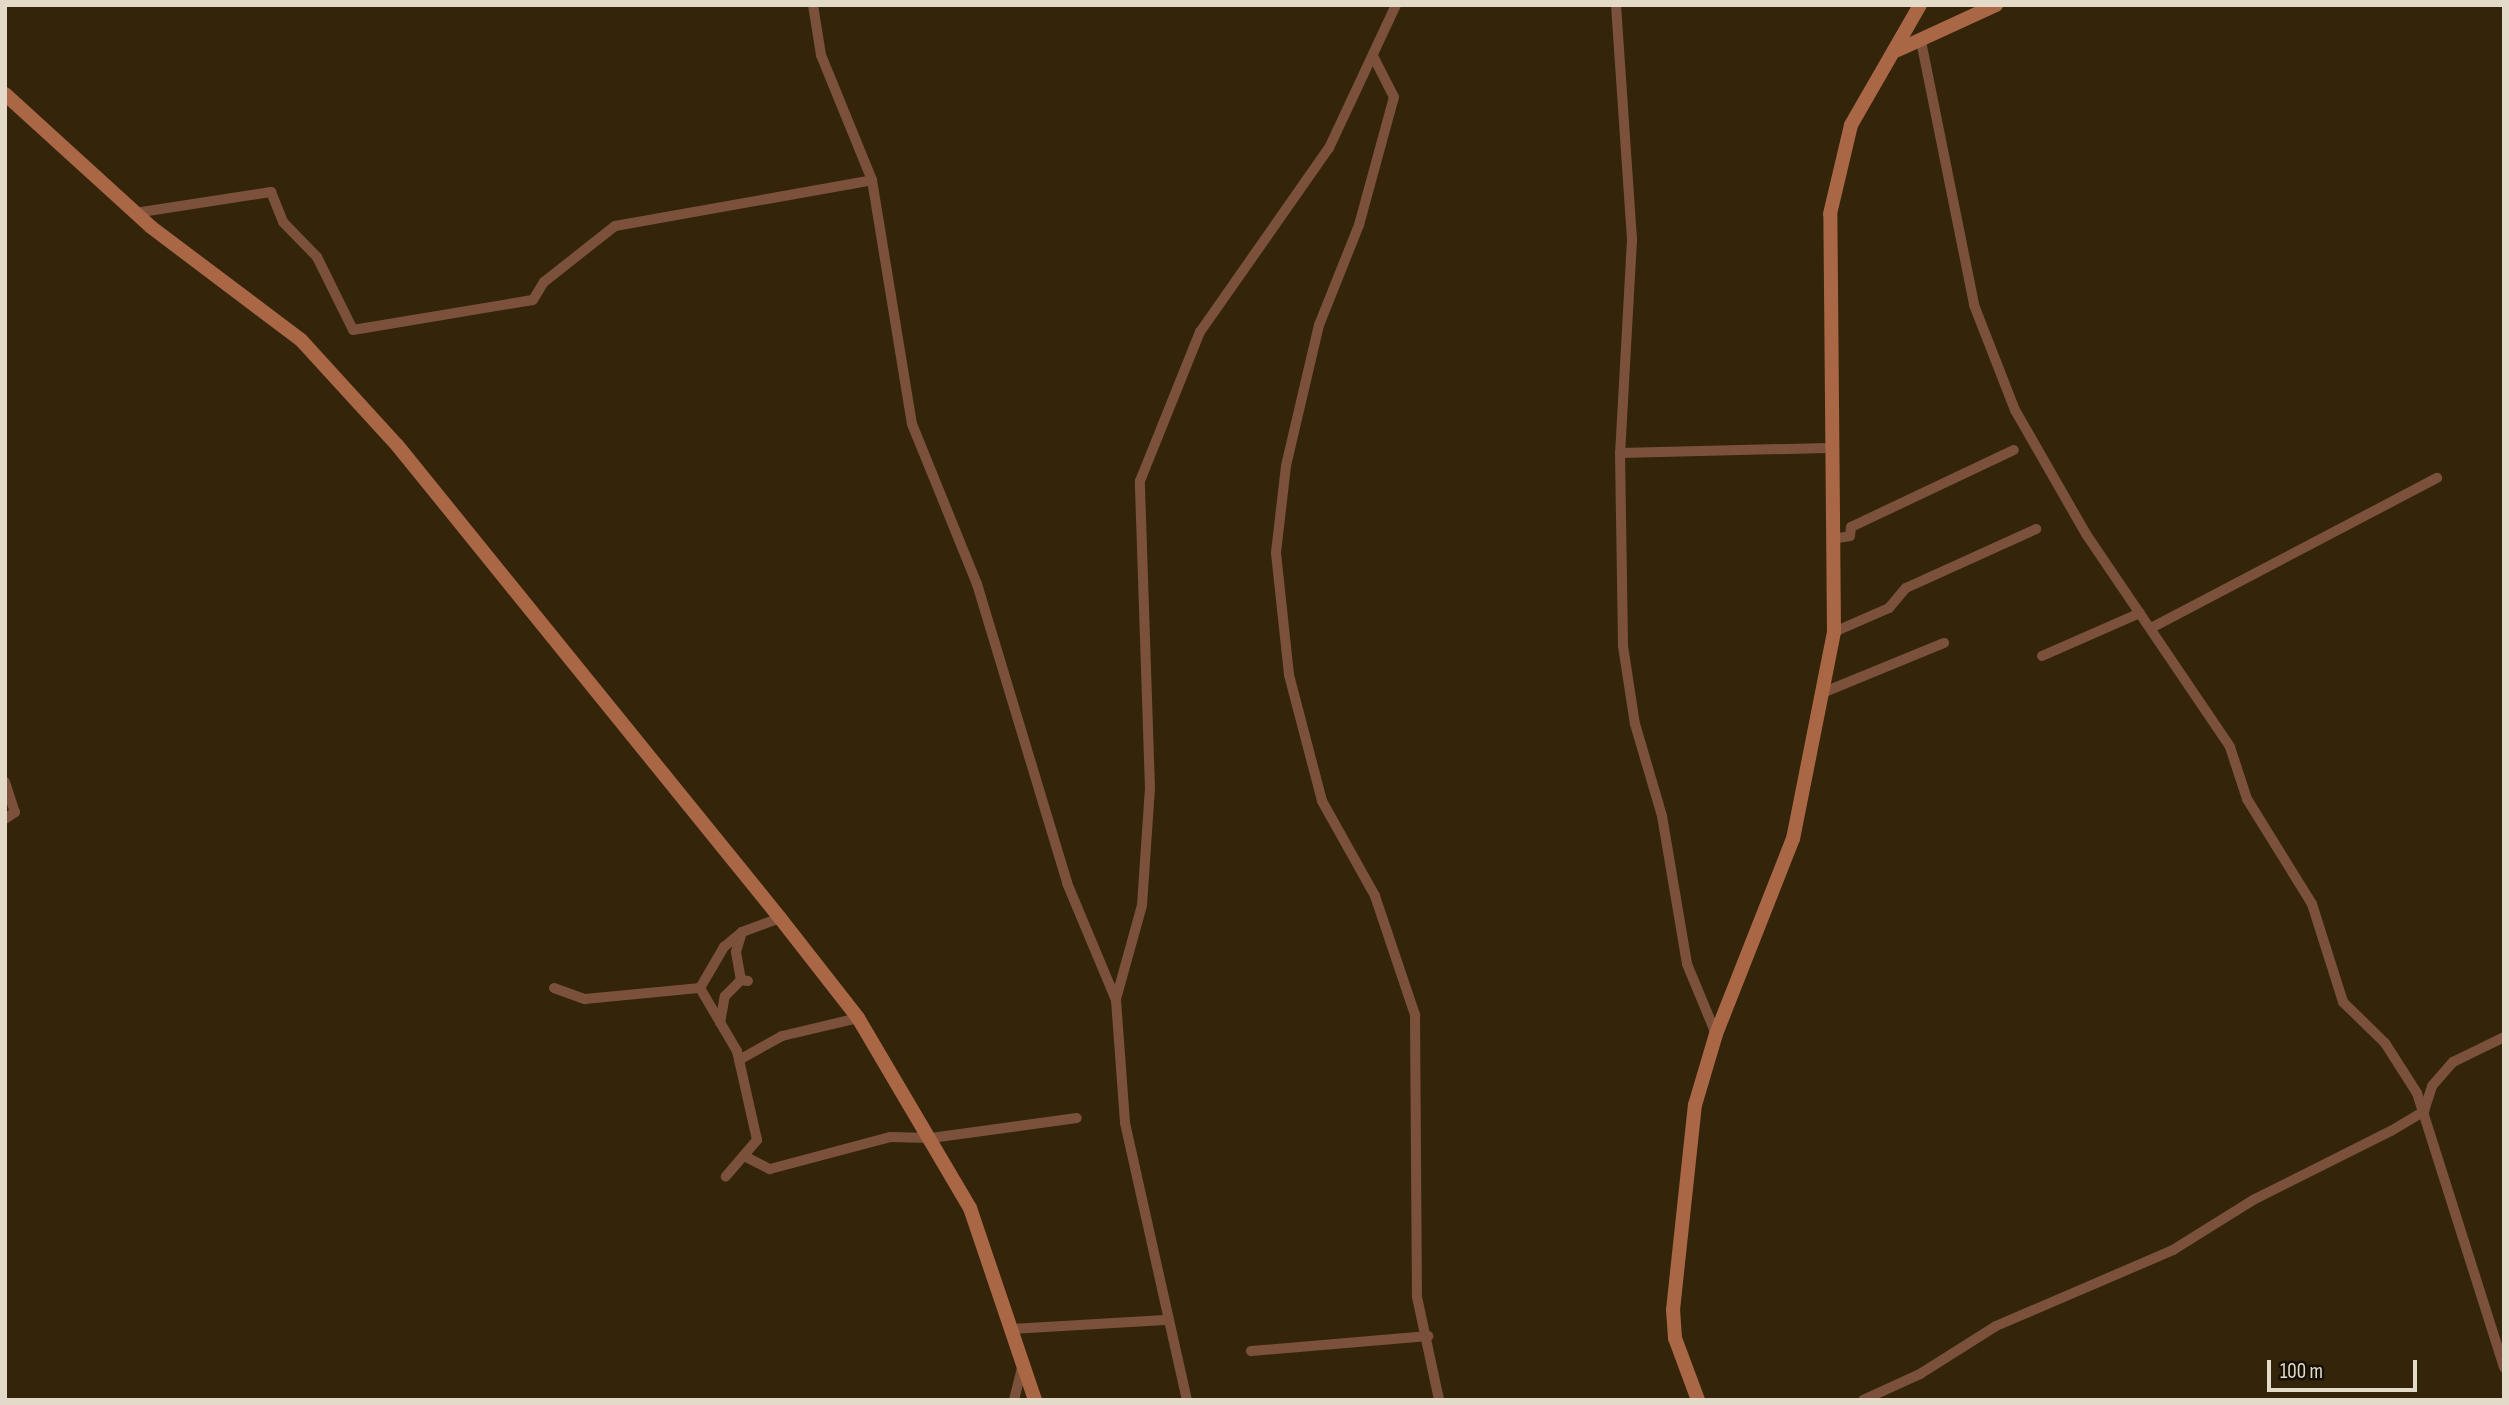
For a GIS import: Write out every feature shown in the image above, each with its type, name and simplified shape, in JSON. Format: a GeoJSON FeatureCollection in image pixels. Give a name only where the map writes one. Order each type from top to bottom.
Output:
{"type":"FeatureCollection","features":[{"type":"Feature","properties":{"kind":"street"},"geometry":{"type":"LineString","coordinates":[[813,5],[821,55],[872,180],[912,424],[977,584],[1068,883],[1116,1000],[1125,1123],[1140,1172],[1165,1320],[1188,1400]]}},
{"type":"Feature","properties":{"kind":"street"},"geometry":{"type":"LineString","coordinates":[[1116,1000],[1142,905],[1150,789],[1140,481],[1199,332],[1329,148],[1396,5]]}},
{"type":"Feature","properties":{"kind":"street"},"geometry":{"type":"LineString","coordinates":[[1615,5],[1632,240],[1620,453],[1620,593],[1629,694],[1662,816],[1687,964],[1716,1034]]}},
{"type":"Feature","properties":{"kind":"street"},"geometry":{"type":"LineString","coordinates":[[1698,1400],[1675,1338],[1673,1310],[1695,1105],[1716,1034],[1781,880],[1834,632],[1828,448],[1830,214],[1852,125],[1898,50],[1920,5]]}},
{"type":"Feature","properties":{"kind":"street"},"geometry":{"type":"LineString","coordinates":[[1898,50],[1996,5]]}},
{"type":"Feature","properties":{"kind":"street"},"geometry":{"type":"LineString","coordinates":[[1921,41],[1974,305],[2041,464],[2140,613],[2153,627],[2230,747],[2247,799],[2312,904],[2343,1002],[2385,1043],[2424,1111],[2504,1368]]}},
{"type":"Feature","properties":{"kind":"street"},"geometry":{"type":"LineString","coordinates":[[1373,56],[1394,97],[1359,225],[1324,306],[1286,466],[1276,553],[1289,675],[1322,801],[1375,896],[1415,1015],[1417,1297],[1439,1400]]}},
{"type":"Feature","properties":{"kind":"street"},"geometry":{"type":"LineString","coordinates":[[5,94],[135,213],[301,340],[371,416],[780,918],[858,1018],[970,1208],[1035,1400]]}},
{"type":"Feature","properties":{"kind":"street"},"geometry":{"type":"LineString","coordinates":[[135,213],[271,192],[283,222],[317,257],[354,330],[533,300],[544,282],[615,226],[872,180]]}},
{"type":"Feature","properties":{"kind":"street"},"geometry":{"type":"LineString","coordinates":[[1620,453],[1828,448]]}},
{"type":"Feature","properties":{"kind":"street"},"geometry":{"type":"LineString","coordinates":[[1832,540],[1850,536],[1851,527],[2014,450]]}},
{"type":"Feature","properties":{"kind":"street"},"geometry":{"type":"LineString","coordinates":[[2153,627],[2437,478]]}},
{"type":"Feature","properties":{"kind":"street"},"geometry":{"type":"LineString","coordinates":[[1834,632],[1889,608],[1906,588],[2036,530]]}},
{"type":"Feature","properties":{"kind":"street"},"geometry":{"type":"LineString","coordinates":[[2042,656],[2140,613]]}},
{"type":"Feature","properties":{"kind":"street"},"geometry":{"type":"LineString","coordinates":[[1822,694],[1944,643]]}},
{"type":"Feature","properties":{"kind":"street"},"geometry":{"type":"LineString","coordinates":[[5,782],[15,813],[5,819]]}},
{"type":"Feature","properties":{"kind":"street"},"geometry":{"type":"LineString","coordinates":[[699,988],[724,947],[742,932],[780,918]]}},
{"type":"Feature","properties":{"kind":"street"},"geometry":{"type":"LineString","coordinates":[[720,1023],[725,996],[745,980],[736,952],[742,932]]}},
{"type":"Feature","properties":{"kind":"street"},"geometry":{"type":"LineString","coordinates":[[554,988],[585,999],[699,988]]}},
{"type":"Feature","properties":{"kind":"street"},"geometry":{"type":"LineString","coordinates":[[699,988],[739,1060],[757,1140],[746,1157],[726,1176]]}},
{"type":"Feature","properties":{"kind":"street"},"geometry":{"type":"LineString","coordinates":[[739,1060],[782,1037],[858,1018]]}},
{"type":"Feature","properties":{"kind":"street"},"geometry":{"type":"LineString","coordinates":[[1863,1400],[1996,1326],[2173,1250],[2253,1200],[2424,1111],[2432,1086],[2453,1062],[2504,1037]]}},
{"type":"Feature","properties":{"kind":"street"},"geometry":{"type":"LineString","coordinates":[[746,1157],[770,1169],[890,1137],[931,1138],[1077,1118]]}},
{"type":"Feature","properties":{"kind":"street"},"geometry":{"type":"LineString","coordinates":[[1012,1329],[1165,1320]]}},
{"type":"Feature","properties":{"kind":"street"},"geometry":{"type":"LineString","coordinates":[[1251,1351],[1427,1336]]}},
{"type":"Feature","properties":{"kind":"street"},"geometry":{"type":"LineString","coordinates":[[1014,1400],[1023,1364]]}}]}
